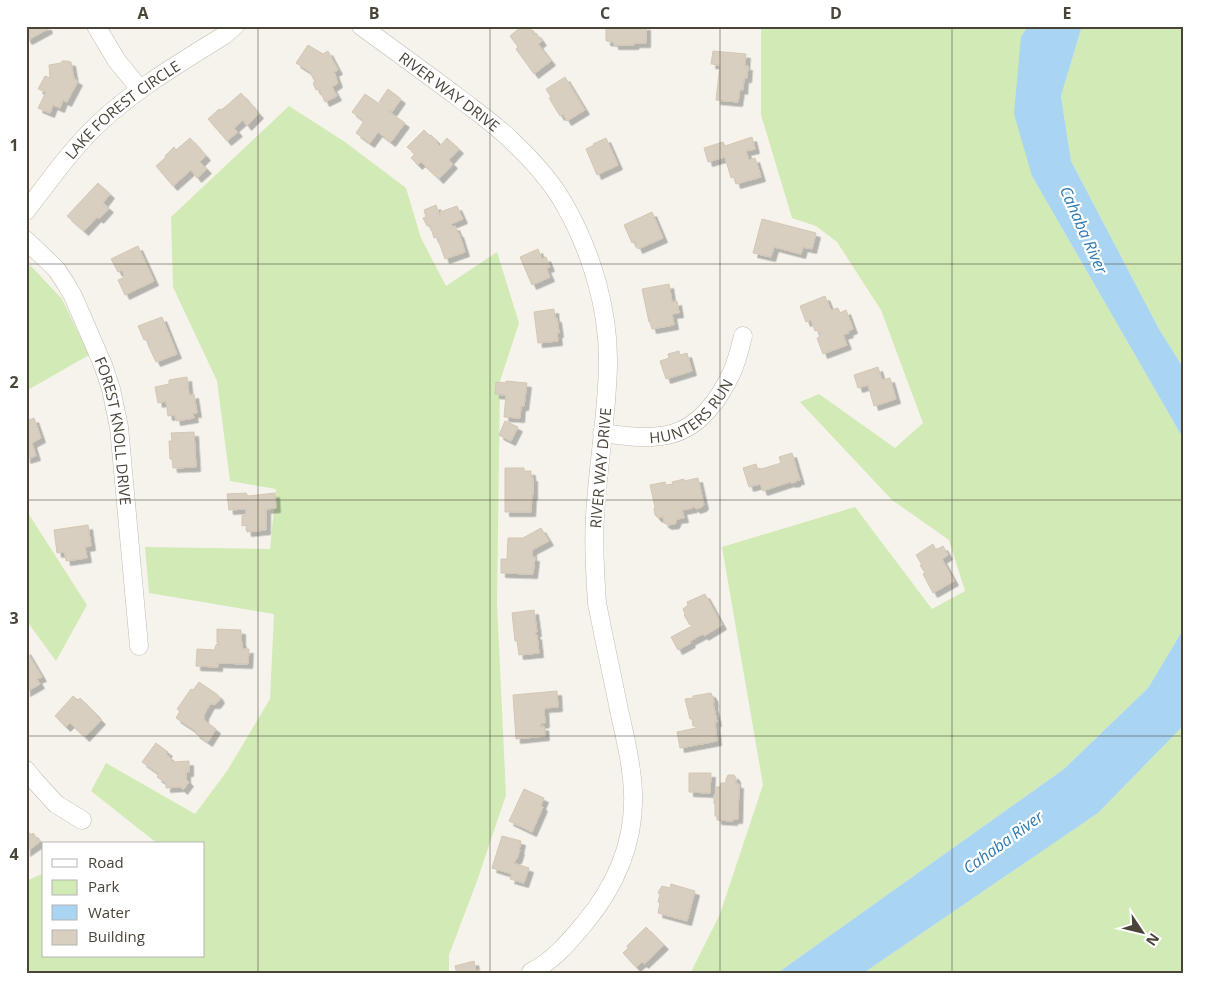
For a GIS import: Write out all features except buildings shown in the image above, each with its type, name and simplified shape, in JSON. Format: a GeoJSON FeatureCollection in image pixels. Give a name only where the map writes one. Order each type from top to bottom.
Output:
{"type":"FeatureCollection","features":[{"type":"Feature","properties":{"kind":"street"},"geometry":{"type":"LineString","coordinates":[[96,26],[118,61],[140,90]]}},
{"type":"Feature","properties":{"kind":"street","name":"LAKE FOREST CIRCLE"},"geometry":{"type":"LineString","coordinates":[[26,211],[78,145],[98,124],[140,90],[223,36],[235,26]]}},
{"type":"Feature","properties":{"kind":"street","name":"RIVER WAY DRIVE"},"geometry":{"type":"LineString","coordinates":[[361,26],[486,118],[511,139],[538,168],[562,200],[588,254],[607,332],[607,381],[595,516],[595,576],[597,603],[631,772],[633,814],[624,856],[606,896],[568,943],[555,956],[531,972]]}},
{"type":"Feature","properties":{"kind":"street","name":"FOREST KNOLL DRIVE"},"geometry":{"type":"LineString","coordinates":[[26,240],[57,270],[73,296],[103,365],[116,408],[139,646]]}},
{"type":"Feature","properties":{"kind":"street","name":"HUNTERS RUN"},"geometry":{"type":"LineString","coordinates":[[602,433],[653,437],[672,434],[698,420],[723,391],[732,371],[743,336]]}},
{"type":"Feature","properties":{"kind":"street"},"geometry":{"type":"LineString","coordinates":[[26,770],[56,804],[82,820]]}},
{"type":"Feature","properties":{"kind":"green space"},"geometry":{"type":"Polygon","coordinates":[[[761,26],[1028,26],[1021,37],[1032,176],[1184,440],[1184,628],[1148,688],[1064,769],[776,974],[690,974],[720,914],[763,785],[722,547],[855,507],[932,609],[965,591],[949,540],[892,500],[800,402],[819,394],[895,448],[923,423],[881,310],[837,242],[816,226],[792,218],[761,115],[761,26]]]}},
{"type":"Feature","properties":{"kind":"green space"},"geometry":{"type":"Polygon","coordinates":[[[1082,26],[1184,26],[1184,369],[1159,329],[1071,161],[1061,96],[1082,26]]]}},
{"type":"Feature","properties":{"kind":"green space"},"geometry":{"type":"Polygon","coordinates":[[[289,106],[345,142],[406,188],[421,238],[446,286],[497,252],[519,323],[500,381],[497,604],[506,795],[477,881],[449,955],[449,974],[26,973],[26,881],[42,874],[42,958],[205,958],[205,842],[155,842],[91,791],[106,763],[195,814],[227,771],[270,699],[274,614],[149,593],[145,547],[270,549],[276,489],[230,481],[217,381],[173,287],[171,217],[289,106]]]}},
{"type":"Feature","properties":{"kind":"green space"},"geometry":{"type":"Polygon","coordinates":[[[30,265],[62,299],[89,355],[26,391],[26,343],[28,342],[25,303],[30,265]]]}},
{"type":"Feature","properties":{"kind":"green space"},"geometry":{"type":"Polygon","coordinates":[[[26,510],[87,605],[56,661],[26,620],[26,510]]]}},
{"type":"Feature","properties":{"kind":"green space"},"geometry":{"type":"Polygon","coordinates":[[[1184,725],[1184,974],[862,974],[1098,813],[1184,725]]]}},
{"type":"Feature","properties":{"kind":"water","name":"Cahaba River"},"geometry":{"type":"Polygon","coordinates":[[[1028,26],[1082,26],[1061,96],[1071,161],[1159,329],[1184,369],[1184,440],[1032,176],[1014,114],[1021,37],[1028,26]]]}},
{"type":"Feature","properties":{"kind":"water","name":"Cahaba River"},"geometry":{"type":"Polygon","coordinates":[[[1184,628],[1184,725],[1098,813],[862,974],[776,974],[1064,769],[1148,688],[1184,628]]]}}]}
